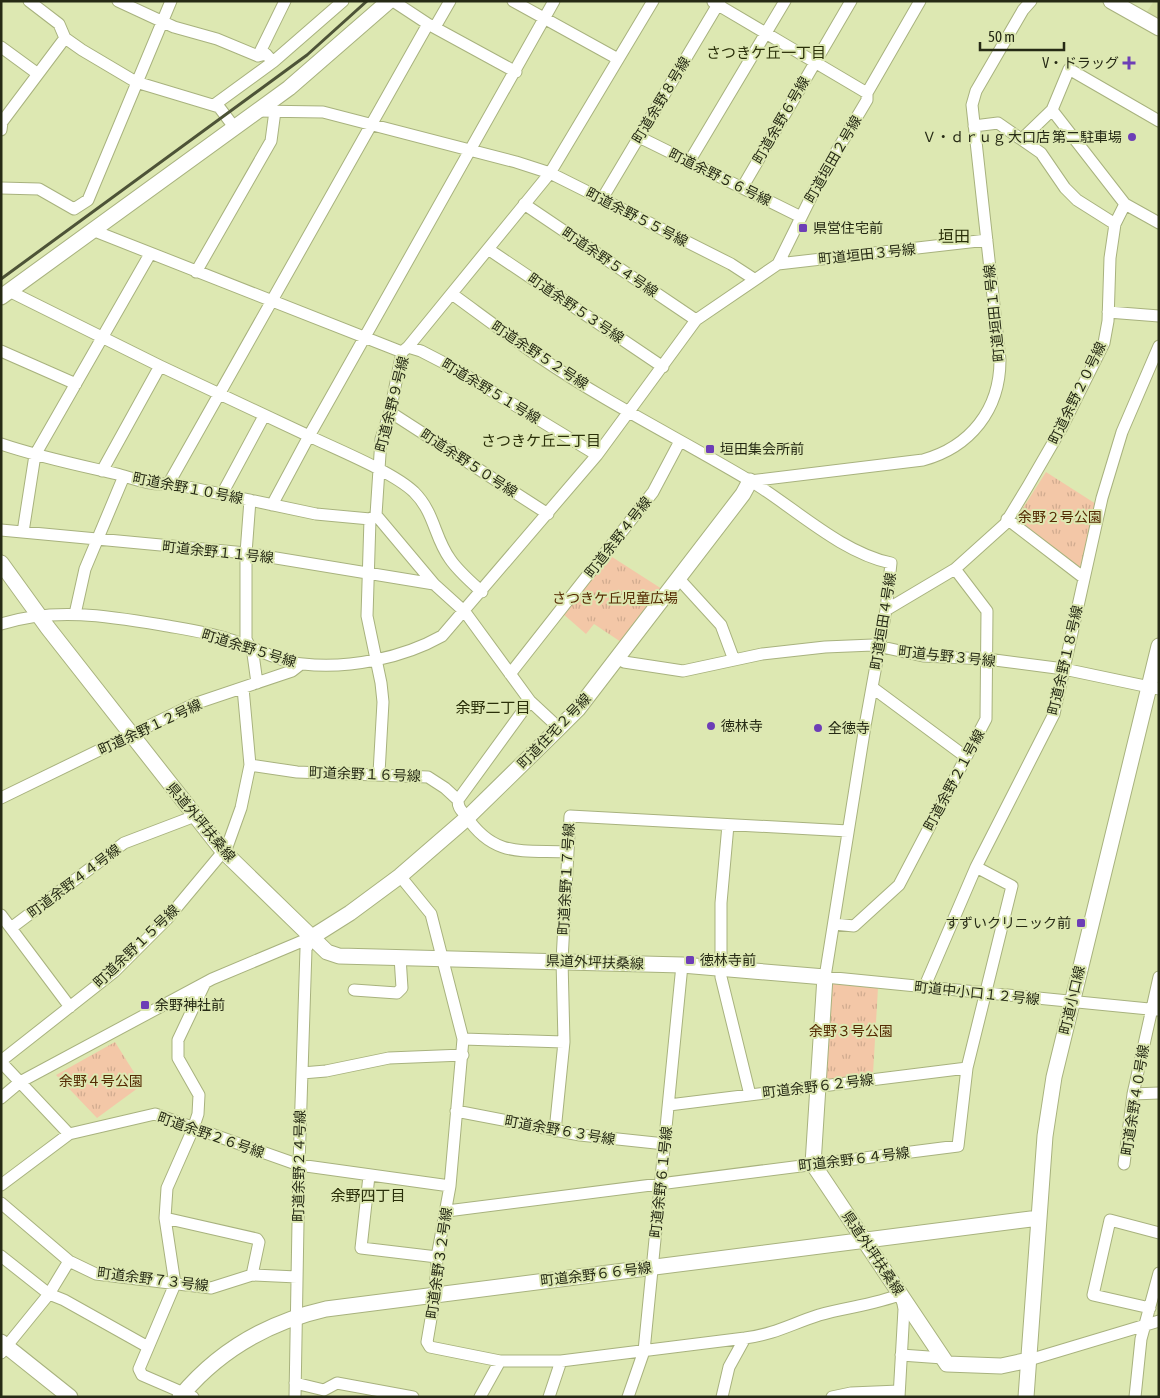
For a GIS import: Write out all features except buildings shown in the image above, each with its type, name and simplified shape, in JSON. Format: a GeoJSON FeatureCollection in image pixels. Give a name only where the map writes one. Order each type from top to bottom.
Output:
{"type":"FeatureCollection","features":[{"type":"Feature","properties":{"kind":"street"},"geometry":{"type":"LineString","coordinates":[[30,1],[59,24],[65,38],[136,82],[219,107],[234,127]]}},
{"type":"Feature","properties":{"kind":"street"},"geometry":{"type":"LineString","coordinates":[[118,1],[162,23],[216,39],[258,56],[266,54],[273,62]]}},
{"type":"Feature","properties":{"kind":"street"},"geometry":{"type":"LineString","coordinates":[[1,188],[38,189],[74,209],[88,200],[171,1]]}},
{"type":"Feature","properties":{"kind":"street"},"geometry":{"type":"LineString","coordinates":[[214,105],[273,62],[343,1]]}},
{"type":"Feature","properties":{"kind":"street"},"geometry":{"type":"LineString","coordinates":[[389,1],[322,61],[5,294],[103,337],[309,436],[376,469],[414,492],[434,519],[434,529],[450,559],[482,592]]}},
{"type":"Feature","properties":{"kind":"street"},"geometry":{"type":"LineString","coordinates":[[393,1],[432,26],[516,72]]}},
{"type":"Feature","properties":{"kind":"street"},"geometry":{"type":"LineString","coordinates":[[169,483],[371,126],[432,26],[450,1]]}},
{"type":"Feature","properties":{"kind":"street"},"geometry":{"type":"LineString","coordinates":[[512,1],[618,59]]}},
{"type":"Feature","properties":{"kind":"street"},"geometry":{"type":"LineString","coordinates":[[272,505],[309,436],[516,72],[554,1]]}},
{"type":"Feature","properties":{"kind":"street","name":"町道余野９号線"},"geometry":{"type":"LineString","coordinates":[[379,773],[382,702],[377,658],[368,616],[368,574],[376,469],[381,440],[405,350],[550,173],[653,1]]}},
{"type":"Feature","properties":{"kind":"street"},"geometry":{"type":"LineString","coordinates":[[689,162],[785,1]]}},
{"type":"Feature","properties":{"kind":"street","name":"町道余野６号線"},"geometry":{"type":"LineString","coordinates":[[742,188],[851,1]]}},
{"type":"Feature","properties":{"kind":"street","name":"町道垣田２号線"},"geometry":{"type":"LineString","coordinates":[[778,264],[820,179],[867,100],[867,93],[920,1]]}},
{"type":"Feature","properties":{"kind":"street","name":"町道垣田１号線"},"geometry":{"type":"LineString","coordinates":[[750,481],[923,460],[938,456],[965,440],[976,429],[991,406],[1000,373],[999,348],[972,105],[974,96],[1030,1]]}},
{"type":"Feature","properties":{"kind":"street"},"geometry":{"type":"LineString","coordinates":[[1111,1],[1159,28]]}},
{"type":"Feature","properties":{"kind":"street"},"geometry":{"type":"LineString","coordinates":[[258,56],[281,2]]}},
{"type":"Feature","properties":{"kind":"street"},"geometry":{"type":"LineString","coordinates":[[717,3],[867,93]]}},
{"type":"Feature","properties":{"kind":"street","name":"町道余野８号線"},"geometry":{"type":"LineString","coordinates":[[602,199],[717,3]]}},
{"type":"Feature","properties":{"kind":"street"},"geometry":{"type":"LineString","coordinates":[[2,125],[65,38]]}},
{"type":"Feature","properties":{"kind":"street"},"geometry":{"type":"LineString","coordinates":[[1,47],[38,74]]}},
{"type":"Feature","properties":{"kind":"street"},"geometry":{"type":"LineString","coordinates":[[1022,140],[1052,110],[1069,69],[1159,120]]}},
{"type":"Feature","properties":{"kind":"street"},"geometry":{"type":"LineString","coordinates":[[1052,110],[1125,204],[1159,223]]}},
{"type":"Feature","properties":{"kind":"street","name":"町道余野５５号線"},"geometry":{"type":"LineString","coordinates":[[256,111],[323,112],[371,126],[472,150],[550,173],[731,264],[754,279]]}},
{"type":"Feature","properties":{"kind":"street"},"geometry":{"type":"LineString","coordinates":[[196,272],[271,140],[275,111]]}},
{"type":"Feature","properties":{"kind":"street"},"geometry":{"type":"LineString","coordinates":[[974,126],[998,124],[1041,153],[1065,188],[1077,200],[1114,224],[1125,204]]}},
{"type":"Feature","properties":{"kind":"street","name":"町道余野５６号線"},"geometry":{"type":"LineString","coordinates":[[639,137],[801,217]]}},
{"type":"Feature","properties":{"kind":"street","name":"町道余野５４号線"},"geometry":{"type":"LineString","coordinates":[[524,204],[696,320]]}},
{"type":"Feature","properties":{"kind":"street","name":"町道余野２０号線"},"geometry":{"type":"LineString","coordinates":[[886,610],[955,569],[1008,519],[1062,429],[1104,343],[1114,224]]}},
{"type":"Feature","properties":{"kind":"street","name":"町道余野５１号線"},"geometry":{"type":"LineString","coordinates":[[92,230],[364,339],[405,350],[452,367],[598,455]]}},
{"type":"Feature","properties":{"kind":"street","name":"町道垣田３号線"},"geometry":{"type":"LineString","coordinates":[[778,264],[987,240]]}},
{"type":"Feature","properties":{"kind":"street","name":"町道余野５３号線"},"geometry":{"type":"LineString","coordinates":[[488,249],[663,366]]}},
{"type":"Feature","properties":{"kind":"street"},"geometry":{"type":"LineString","coordinates":[[23,532],[35,455],[150,254]]}},
{"type":"Feature","properties":{"kind":"street"},"geometry":{"type":"LineString","coordinates":[[631,412],[696,320],[778,264]]}},
{"type":"Feature","properties":{"kind":"street","name":"町道余野５２号線"},"geometry":{"type":"LineString","coordinates":[[452,294],[542,359],[631,412]]}},
{"type":"Feature","properties":{"kind":"street"},"geometry":{"type":"LineString","coordinates":[[1108,312],[1159,316]]}},
{"type":"Feature","properties":{"kind":"street","name":"町道余野１８号線"},"geometry":{"type":"LineString","coordinates":[[924,988],[976,868],[1054,714],[1102,498],[1122,432],[1159,346]]}},
{"type":"Feature","properties":{"kind":"street"},"geometry":{"type":"LineString","coordinates":[[1,351],[76,384]]}},
{"type":"Feature","properties":{"kind":"street"},"geometry":{"type":"LineString","coordinates":[[102,471],[160,366]]}},
{"type":"Feature","properties":{"kind":"street","name":"町道余野５０号線"},"geometry":{"type":"LineString","coordinates":[[390,412],[548,514]]}},
{"type":"Feature","properties":{"kind":"street","name":"町道垣田４号線"},"geometry":{"type":"LineString","coordinates":[[631,412],[784,502],[834,538],[882,561],[891,563],[886,610],[825,977]]}},
{"type":"Feature","properties":{"kind":"street","name":"町道余野５号線"},"geometry":{"type":"LineString","coordinates":[[1,624],[24,616],[101,615],[206,633],[301,664],[327,665],[377,658],[425,646],[442,636],[465,612],[598,455],[631,412]]}},
{"type":"Feature","properties":{"kind":"street"},"geometry":{"type":"LineString","coordinates":[[222,494],[264,416]]}},
{"type":"Feature","properties":{"kind":"street","name":"町道余野４号線"},"geometry":{"type":"LineString","coordinates":[[510,674],[653,492],[680,441]]}},
{"type":"Feature","properties":{"kind":"street","name":"町道余野１０号線"},"geometry":{"type":"LineString","coordinates":[[1,444],[35,455],[163,484],[169,483],[316,514],[373,517]]}},
{"type":"Feature","properties":{"kind":"street"},"geometry":{"type":"LineString","coordinates":[[74,614],[85,569],[124,476]]}},
{"type":"Feature","properties":{"kind":"street","name":"町道住宅２号線"},"geometry":{"type":"LineString","coordinates":[[312,937],[350,913],[400,876],[467,818],[578,709],[679,579],[743,494],[750,481]]}},
{"type":"Feature","properties":{"kind":"street"},"geometry":{"type":"LineString","coordinates":[[250,500],[246,553],[246,639],[253,654],[257,683]]}},
{"type":"Feature","properties":{"kind":"street"},"geometry":{"type":"LineString","coordinates":[[373,517],[434,584],[465,612],[530,700],[559,728]]}},
{"type":"Feature","properties":{"kind":"street"},"geometry":{"type":"LineString","coordinates":[[1008,519],[1084,578]]}},
{"type":"Feature","properties":{"kind":"street","name":"町道余野１１号線"},"geometry":{"type":"LineString","coordinates":[[1,530],[246,553],[434,584]]}},
{"type":"Feature","properties":{"kind":"street","name":"県道外坪扶桑線"},"geometry":{"type":"LineString","coordinates":[[1,563],[223,851],[327,952],[339,956],[682,964],[825,977]]}},
{"type":"Feature","properties":{"kind":"street","name":"町道余野２１号線"},"geometry":{"type":"LineString","coordinates":[[834,924],[854,926],[899,885],[986,719],[986,611],[955,569]]}},
{"type":"Feature","properties":{"kind":"street"},"geometry":{"type":"LineString","coordinates":[[679,579],[721,625],[734,660]]}},
{"type":"Feature","properties":{"kind":"street","name":"町道与野３号線"},"geometry":{"type":"LineString","coordinates":[[618,658],[624,662],[683,671],[762,654],[825,647],[873,645],[922,656],[987,659],[1064,669],[1154,688]]}},
{"type":"Feature","properties":{"kind":"street","name":"町道小口線"},"geometry":{"type":"LineString","coordinates":[[1029,1360],[1045,1136],[1054,1077],[1071,1002],[1154,688],[1159,646]]}},
{"type":"Feature","properties":{"kind":"street","name":"町道余野１２号線"},"geometry":{"type":"LineString","coordinates":[[2,796],[194,704],[292,671],[301,664]]}},
{"type":"Feature","properties":{"kind":"street","name":"町道余野１５号線"},"geometry":{"type":"LineString","coordinates":[[1,1062],[114,972],[166,919],[227,846],[241,808],[250,766],[243,688]]}},
{"type":"Feature","properties":{"kind":"street"},"geometry":{"type":"LineString","coordinates":[[872,688],[966,757]]}},
{"type":"Feature","properties":{"kind":"street"},"geometry":{"type":"LineString","coordinates":[[458,800],[530,700]]}},
{"type":"Feature","properties":{"kind":"street","name":"町道余野１６号線"},"geometry":{"type":"LineString","coordinates":[[250,766],[297,772],[379,773],[428,777],[446,788],[458,800],[458,806],[469,824],[483,838],[502,849],[568,852]]}},
{"type":"Feature","properties":{"kind":"street","name":"町道余野４４号線"},"geometry":{"type":"LineString","coordinates":[[11,928],[124,843],[195,816]]}},
{"type":"Feature","properties":{"kind":"street","name":"町道余野１７号線"},"geometry":{"type":"LineString","coordinates":[[555,1131],[564,1042],[562,960],[570,816],[848,831]]}},
{"type":"Feature","properties":{"kind":"street"},"geometry":{"type":"LineString","coordinates":[[728,825],[721,903],[721,977],[750,1095]]}},
{"type":"Feature","properties":{"kind":"street","name":"町道余野６４号線"},"geometry":{"type":"LineString","coordinates":[[446,1210],[958,1146],[967,1068],[1012,886],[976,868]]}},
{"type":"Feature","properties":{"kind":"street","name":"町道余野３２号線"},"geometry":{"type":"LineString","coordinates":[[400,876],[432,914],[463,1039],[450,1186],[437,1257],[435,1295],[427,1342],[430,1347],[500,1361],[561,1361],[769,1335],[819,1315],[866,1305],[901,1294]]}},
{"type":"Feature","properties":{"kind":"street"},"geometry":{"type":"LineString","coordinates":[[1,915],[70,1007]]}},
{"type":"Feature","properties":{"kind":"street"},"geometry":{"type":"LineString","coordinates":[[1,1098],[20,1082],[205,983],[312,937]]}},
{"type":"Feature","properties":{"kind":"street","name":"町道余野２４号線"},"geometry":{"type":"LineString","coordinates":[[295,1397],[299,1166],[306,949],[312,937]]}},
{"type":"Feature","properties":{"kind":"street"},"geometry":{"type":"LineString","coordinates":[[354,990],[397,993],[402,988],[400,958]]}},
{"type":"Feature","properties":{"kind":"street","name":"町道余野６１号線"},"geometry":{"type":"LineString","coordinates":[[628,1397],[644,1351],[682,964]]}},
{"type":"Feature","properties":{"kind":"street"},"geometry":{"type":"LineString","coordinates":[[813,1164],[825,977]]}},
{"type":"Feature","properties":{"kind":"street","name":"町道中小口１２号線"},"geometry":{"type":"LineString","coordinates":[[825,977],[1155,1009]]}},
{"type":"Feature","properties":{"kind":"street","name":"町道余野４０号線"},"geometry":{"type":"LineString","coordinates":[[1124,1164],[1133,1094],[1155,1009],[1159,977]]}},
{"type":"Feature","properties":{"kind":"street"},"geometry":{"type":"LineString","coordinates":[[186,1395],[142,1376],[139,1369],[175,1284],[165,1218],[167,1188],[193,1129],[199,1095],[178,1058],[178,1040],[205,983]]}},
{"type":"Feature","properties":{"kind":"street"},"geometry":{"type":"LineString","coordinates":[[463,1039],[564,1042]]}},
{"type":"Feature","properties":{"kind":"street"},"geometry":{"type":"LineString","coordinates":[[302,1073],[326,1071],[389,1058],[463,1055]]}},
{"type":"Feature","properties":{"kind":"street"},"geometry":{"type":"LineString","coordinates":[[1,1062],[69,1134],[1,1185]]}},
{"type":"Feature","properties":{"kind":"street","name":"町道余野６２号線"},"geometry":{"type":"LineString","coordinates":[[669,1105],[967,1068]]}},
{"type":"Feature","properties":{"kind":"street"},"geometry":{"type":"LineString","coordinates":[[1133,1094],[1159,1093]]}},
{"type":"Feature","properties":{"kind":"street","name":"町道余野６３号線"},"geometry":{"type":"LineString","coordinates":[[456,1110],[608,1140],[665,1144]]}},
{"type":"Feature","properties":{"kind":"street","name":"町道余野２６号線"},"geometry":{"type":"LineString","coordinates":[[69,1134],[154,1114],[299,1166],[450,1186]]}},
{"type":"Feature","properties":{"kind":"street","name":"県道外坪扶桑線"},"geometry":{"type":"LineString","coordinates":[[813,1164],[944,1358]]}},
{"type":"Feature","properties":{"kind":"street"},"geometry":{"type":"LineString","coordinates":[[369,1176],[361,1248],[437,1257]]}},
{"type":"Feature","properties":{"kind":"street","name":"町道余野７３号線"},"geometry":{"type":"LineString","coordinates":[[1,1203],[69,1261],[96,1274],[211,1288],[252,1275],[297,1277]]}},
{"type":"Feature","properties":{"kind":"street"},"geometry":{"type":"LineString","coordinates":[[165,1218],[257,1239],[259,1242],[252,1275]]}},
{"type":"Feature","properties":{"kind":"street","name":"町道余野６６号線"},"geometry":{"type":"LineString","coordinates":[[186,1395],[212,1364],[236,1346],[265,1330],[296,1317],[333,1308],[1039,1218]]}},
{"type":"Feature","properties":{"kind":"street"},"geometry":{"type":"LineString","coordinates":[[1150,1308],[1093,1295],[1110,1220],[1159,1233]]}},
{"type":"Feature","properties":{"kind":"street"},"geometry":{"type":"LineString","coordinates":[[1,1256],[49,1294],[64,1300],[148,1347]]}},
{"type":"Feature","properties":{"kind":"street"},"geometry":{"type":"LineString","coordinates":[[69,1261],[49,1294],[3,1347],[70,1397]]}},
{"type":"Feature","properties":{"kind":"street"},"geometry":{"type":"LineString","coordinates":[[1135,1397],[1145,1324],[1159,1273]]}},
{"type":"Feature","properties":{"kind":"street"},"geometry":{"type":"LineString","coordinates":[[832,1397],[851,1394],[899,1394],[904,1308],[901,1294]]}},
{"type":"Feature","properties":{"kind":"street"},"geometry":{"type":"LineString","coordinates":[[901,1355],[944,1358],[947,1364],[1012,1365],[1159,1321]]}},
{"type":"Feature","properties":{"kind":"street"},"geometry":{"type":"LineString","coordinates":[[722,1397],[729,1367],[745,1338]]}},
{"type":"Feature","properties":{"kind":"street"},"geometry":{"type":"LineString","coordinates":[[1026,1397],[1029,1360]]}},
{"type":"Feature","properties":{"kind":"street"},"geometry":{"type":"LineString","coordinates":[[480,1397],[500,1361]]}},
{"type":"Feature","properties":{"kind":"street"},"geometry":{"type":"LineString","coordinates":[[550,1397],[561,1361]]}},
{"type":"Feature","properties":{"kind":"street"},"geometry":{"type":"LineString","coordinates":[[295,1383],[324,1390],[337,1383],[413,1397]]}},
{"type":"Feature","properties":{"kind":"shaded area"},"geometry":{"type":"Polygon","coordinates":[[[1154,1],[1159,1],[1159,19],[1146,13],[1154,1]]]}},
{"type":"Feature","properties":{"kind":"green space","name":"余野２号公園"},"geometry":{"type":"Polygon","coordinates":[[[1046,472],[1096,504],[1082,565],[1077,567],[1019,522],[1018,516],[1046,472]]]}},
{"type":"Feature","properties":{"kind":"green space","name":"さつきケ丘児童広場"},"geometry":{"type":"Polygon","coordinates":[[[609,555],[662,589],[621,642],[594,624],[586,634],[562,613],[609,555]]]}},
{"type":"Feature","properties":{"kind":"green space","name":"余野３号公園"},"geometry":{"type":"Polygon","coordinates":[[[833,983],[878,988],[873,1074],[828,1080],[824,1076],[829,987],[833,983]]]}},
{"type":"Feature","properties":{"kind":"green space","name":"余野４号公園"},"geometry":{"type":"Polygon","coordinates":[[[115,1042],[142,1085],[97,1118],[56,1075],[115,1042]]]}},
{"type":"Feature","properties":{"kind":"railway"},"geometry":{"type":"LineString","coordinates":[[1,279],[307,55],[367,1]]}},
{"type":"Feature","properties":{"kind":"place","name":"V・ドラッグ"},"geometry":{"type":"Point","coordinates":[1129,63]}},
{"type":"Feature","properties":{"kind":"place","name":"Ｖ・ｄｒｕｇ 大口店 第二駐車場"},"geometry":{"type":"Point","coordinates":[1132,137]}},
{"type":"Feature","properties":{"kind":"place","name":"県営住宅前"},"geometry":{"type":"Point","coordinates":[803,228]}},
{"type":"Feature","properties":{"kind":"place","name":"垣田集会所前"},"geometry":{"type":"Point","coordinates":[710,449]}},
{"type":"Feature","properties":{"kind":"place","name":"徳林寺"},"geometry":{"type":"Point","coordinates":[711,726]}},
{"type":"Feature","properties":{"kind":"place","name":"全徳寺"},"geometry":{"type":"Point","coordinates":[818,728]}},
{"type":"Feature","properties":{"kind":"place","name":"すずいクリニック前"},"geometry":{"type":"Point","coordinates":[1081,923]}},
{"type":"Feature","properties":{"kind":"place","name":"徳林寺前"},"geometry":{"type":"Point","coordinates":[690,960]}},
{"type":"Feature","properties":{"kind":"place","name":"余野神社前"},"geometry":{"type":"Point","coordinates":[145,1005]}},
{"type":"Feature","properties":{"kind":"district","name":"さつきケ丘一丁目"},"geometry":{"type":"Point","coordinates":[766,53]}},
{"type":"Feature","properties":{"kind":"district","name":"垣田"},"geometry":{"type":"Point","coordinates":[954,236]}},
{"type":"Feature","properties":{"kind":"district","name":"さつきケ丘二丁目"},"geometry":{"type":"Point","coordinates":[541,441]}},
{"type":"Feature","properties":{"kind":"district","name":"余野二丁目"},"geometry":{"type":"Point","coordinates":[493,708]}},
{"type":"Feature","properties":{"kind":"district","name":"余野四丁目"},"geometry":{"type":"Point","coordinates":[368,1196]}}]}
